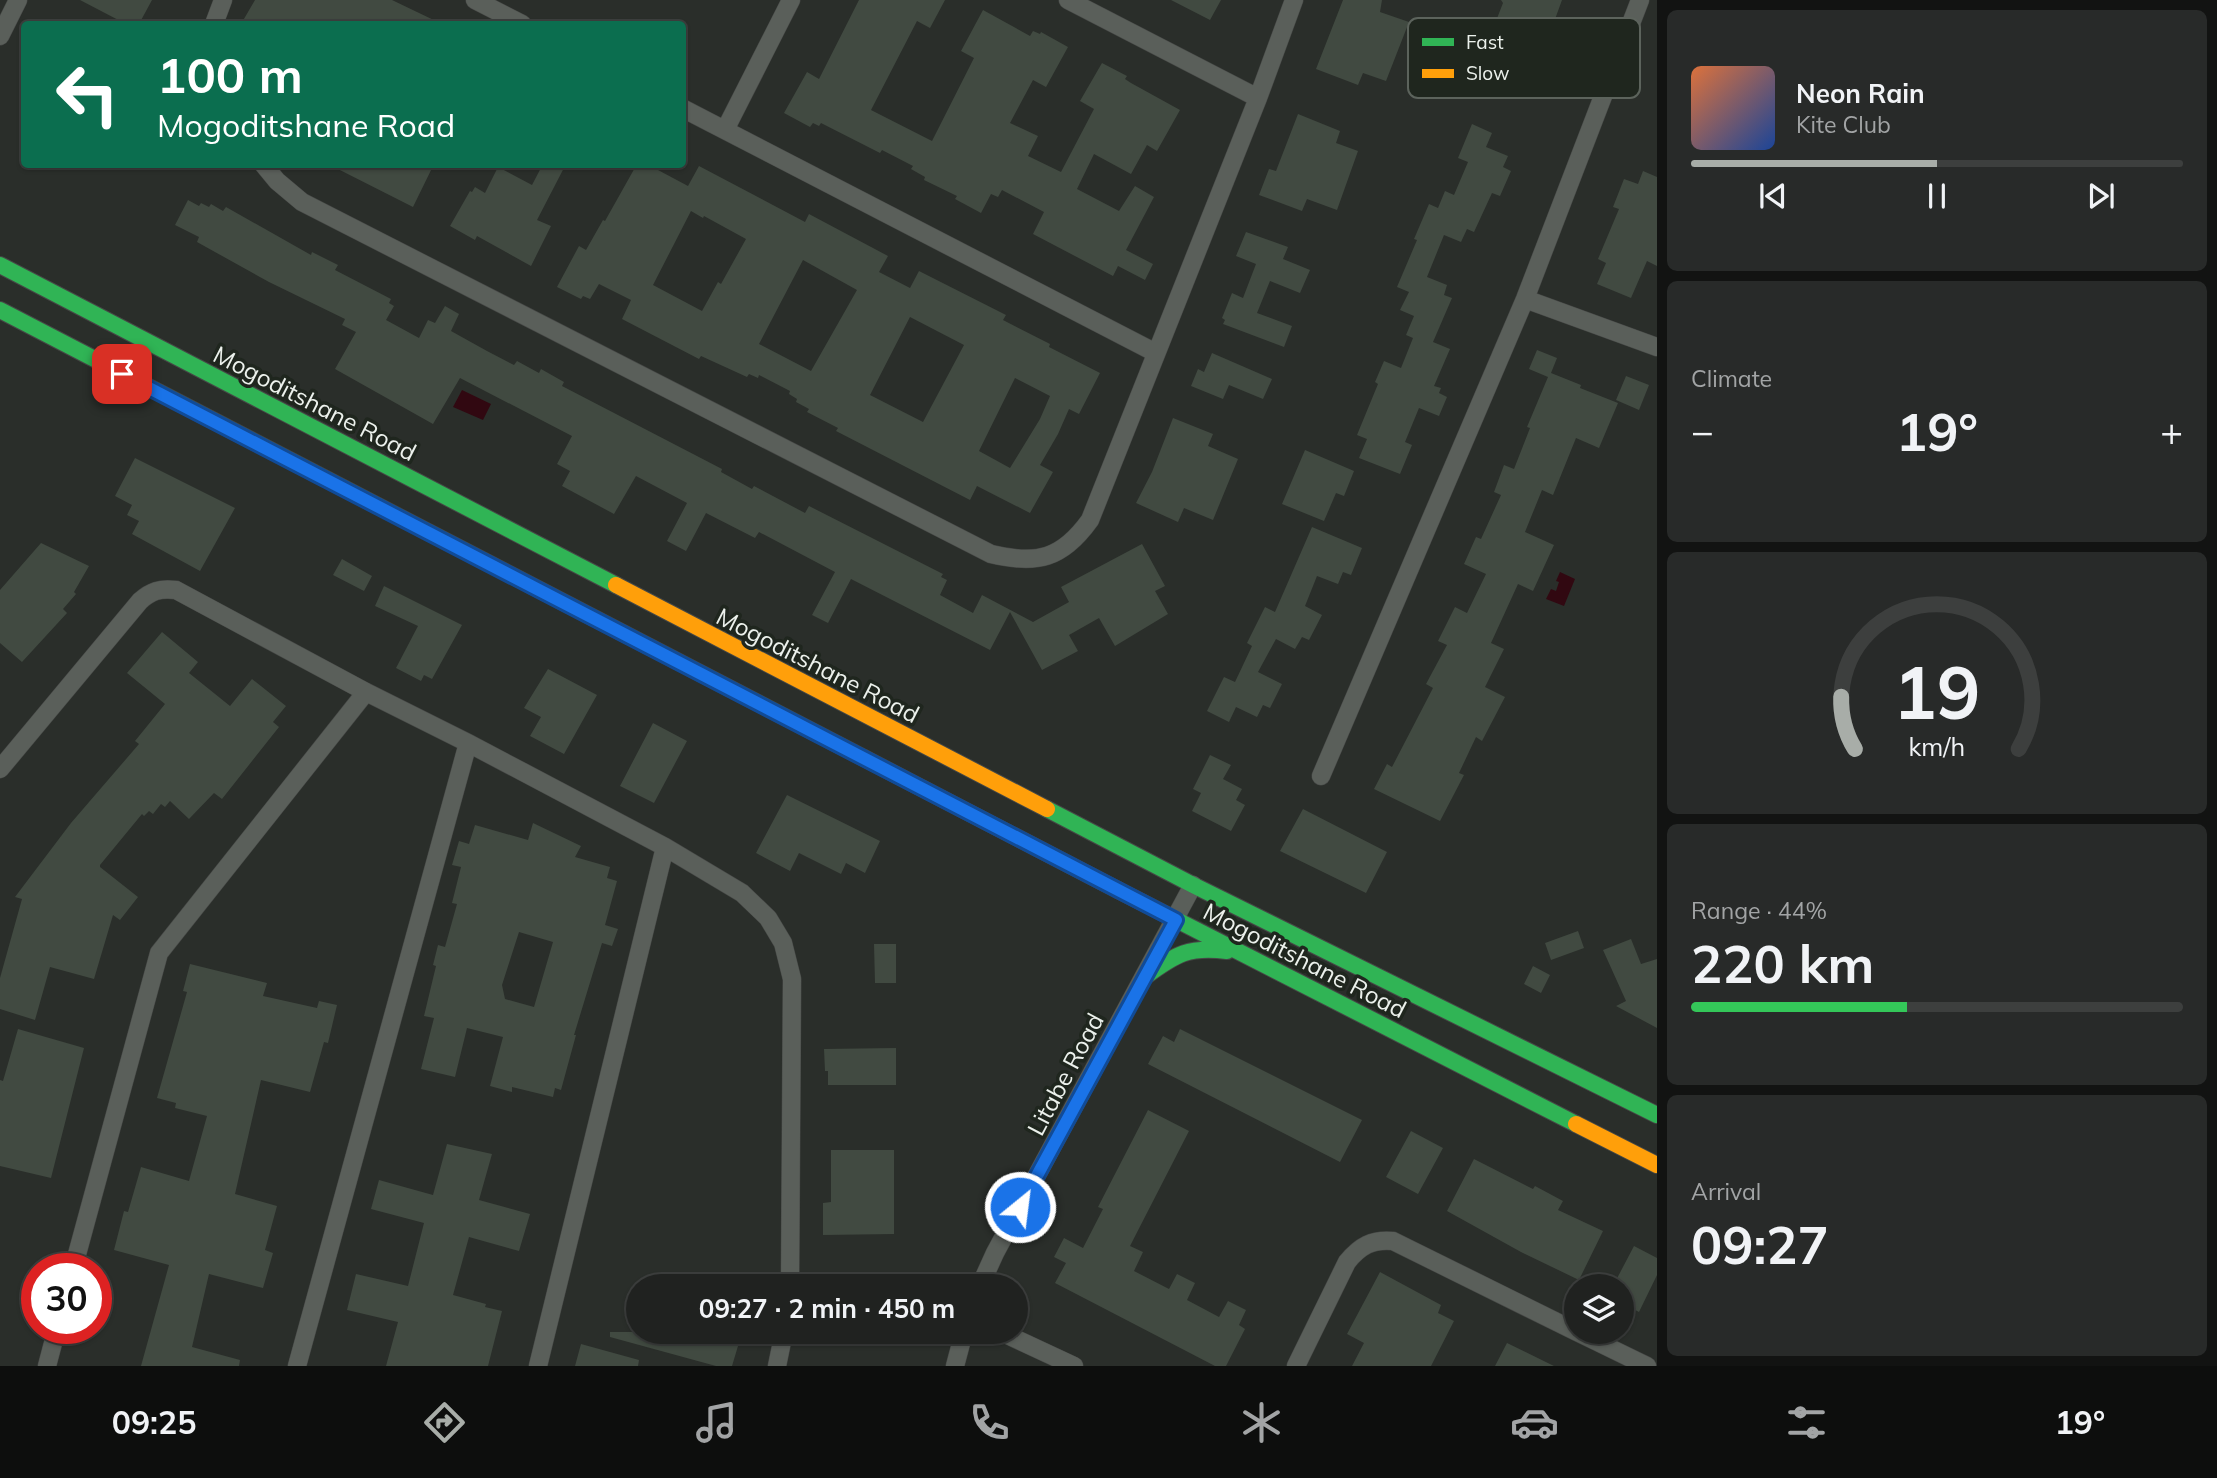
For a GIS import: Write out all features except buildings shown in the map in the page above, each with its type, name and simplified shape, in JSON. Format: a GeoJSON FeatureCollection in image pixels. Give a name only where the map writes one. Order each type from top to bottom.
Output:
{"type":"FeatureCollection","features":[{"type":"Feature","properties":{"kind":"main road","name":"Mogoditshane Road"},"geometry":{"type":"LineString","coordinates":[[0,265],[1193,885],[1657,1115]]}},
{"type":"Feature","properties":{"kind":"main road","name":"Mogoditshane Road"},"geometry":{"type":"LineString","coordinates":[[0,310],[1176,920],[1657,1165]]}},
{"type":"Feature","properties":{"kind":"main road"},"geometry":{"type":"LineString","coordinates":[[1146,976],[1183,950],[1205,948],[1242,954]]}},
{"type":"Feature","properties":{"kind":"street"},"geometry":{"type":"LineString","coordinates":[[0,36],[19,0]]}},
{"type":"Feature","properties":{"kind":"street"},"geometry":{"type":"LineString","coordinates":[[215,21],[223,0]]}},
{"type":"Feature","properties":{"kind":"street"},"geometry":{"type":"LineString","coordinates":[[475,0],[504,7],[519,21]]}},
{"type":"Feature","properties":{"kind":"street"},"geometry":{"type":"LineString","coordinates":[[725,130],[791,0]]}},
{"type":"Feature","properties":{"kind":"street"},"geometry":{"type":"LineString","coordinates":[[1068,0],[1258,97]]}},
{"type":"Feature","properties":{"kind":"street"},"geometry":{"type":"LineString","coordinates":[[266,168],[302,202],[991,554],[1014,560],[1036,559],[1058,553],[1077,538],[1090,520],[1294,0]]}},
{"type":"Feature","properties":{"kind":"street"},"geometry":{"type":"LineString","coordinates":[[1633,18],[1640,0]]}},
{"type":"Feature","properties":{"kind":"street"},"geometry":{"type":"LineString","coordinates":[[1321,776],[1525,299],[1602,98]]}},
{"type":"Feature","properties":{"kind":"street"},"geometry":{"type":"LineString","coordinates":[[686,110],[1156,353]]}},
{"type":"Feature","properties":{"kind":"street"},"geometry":{"type":"LineString","coordinates":[[1525,299],[1657,346]]}},
{"type":"Feature","properties":{"kind":"street"},"geometry":{"type":"LineString","coordinates":[[0,769],[140,601],[158,590],[176,590],[665,847],[742,893],[768,918],[783,943],[792,979],[790,1274]]}},
{"type":"Feature","properties":{"kind":"street"},"geometry":{"type":"LineString","coordinates":[[77,1253],[159,953],[366,692]]}},
{"type":"Feature","properties":{"kind":"street"},"geometry":{"type":"LineString","coordinates":[[297,1366],[468,743]]}},
{"type":"Feature","properties":{"kind":"street"},"geometry":{"type":"LineString","coordinates":[[538,1366],[665,847]]}},
{"type":"Feature","properties":{"kind":"street","name":"Litabe Road"},"geometry":{"type":"LineString","coordinates":[[985,1274],[1193,885]]}},
{"type":"Feature","properties":{"kind":"street"},"geometry":{"type":"LineString","coordinates":[[1296,1366],[1346,1262],[1368,1243],[1381,1240],[1393,1241],[1564,1326]]}},
{"type":"Feature","properties":{"kind":"street"},"geometry":{"type":"LineString","coordinates":[[47,1366],[53,1344]]}},
{"type":"Feature","properties":{"kind":"street"},"geometry":{"type":"LineString","coordinates":[[777,1366],[782,1344]]}},
{"type":"Feature","properties":{"kind":"street"},"geometry":{"type":"LineString","coordinates":[[955,1366],[961,1344]]}},
{"type":"Feature","properties":{"kind":"street"},"geometry":{"type":"LineString","coordinates":[[1027,1344],[1074,1366]]}},
{"type":"Feature","properties":{"kind":"street"},"geometry":{"type":"LineString","coordinates":[[1602,1344],[1647,1366]]}},
{"type":"Feature","properties":{"kind":"shaded area"},"geometry":{"type":"Polygon","coordinates":[[[462,390],[491,404],[483,420],[453,407],[462,390]]]}},
{"type":"Feature","properties":{"kind":"shaded area"},"geometry":{"type":"Polygon","coordinates":[[[1560,572],[1575,579],[1564,606],[1546,599],[1551,589],[1556,591],[1560,572]]]}},
{"type":"Feature","properties":{"kind":"traffic: fast"},"geometry":{"type":"LineString","coordinates":[[0,265],[616,585]]}},
{"type":"Feature","properties":{"kind":"traffic: fast"},"geometry":{"type":"LineString","coordinates":[[0,310],[864,758]]}},
{"type":"Feature","properties":{"kind":"traffic: fast"},"geometry":{"type":"LineString","coordinates":[[1047,809],[1193,885],[1657,1115]]}},
{"type":"Feature","properties":{"kind":"traffic: fast"},"geometry":{"type":"LineString","coordinates":[[1118,890],[1576,1124]]}},
{"type":"Feature","properties":{"kind":"traffic: fast"},"geometry":{"type":"LineString","coordinates":[[1146,976],[1184,953],[1203,950],[1227,951]]}},
{"type":"Feature","properties":{"kind":"traffic: slow"},"geometry":{"type":"LineString","coordinates":[[616,585],[1047,809]]}},
{"type":"Feature","properties":{"kind":"traffic: slow"},"geometry":{"type":"LineString","coordinates":[[864,758],[1118,890]]}},
{"type":"Feature","properties":{"kind":"traffic: slow"},"geometry":{"type":"LineString","coordinates":[[1576,1124],[1657,1165]]}},
{"type":"Feature","properties":{"kind":"route"},"geometry":{"type":"LineString","coordinates":[[122,374],[1176,920],[1020,1207]]}}]}
